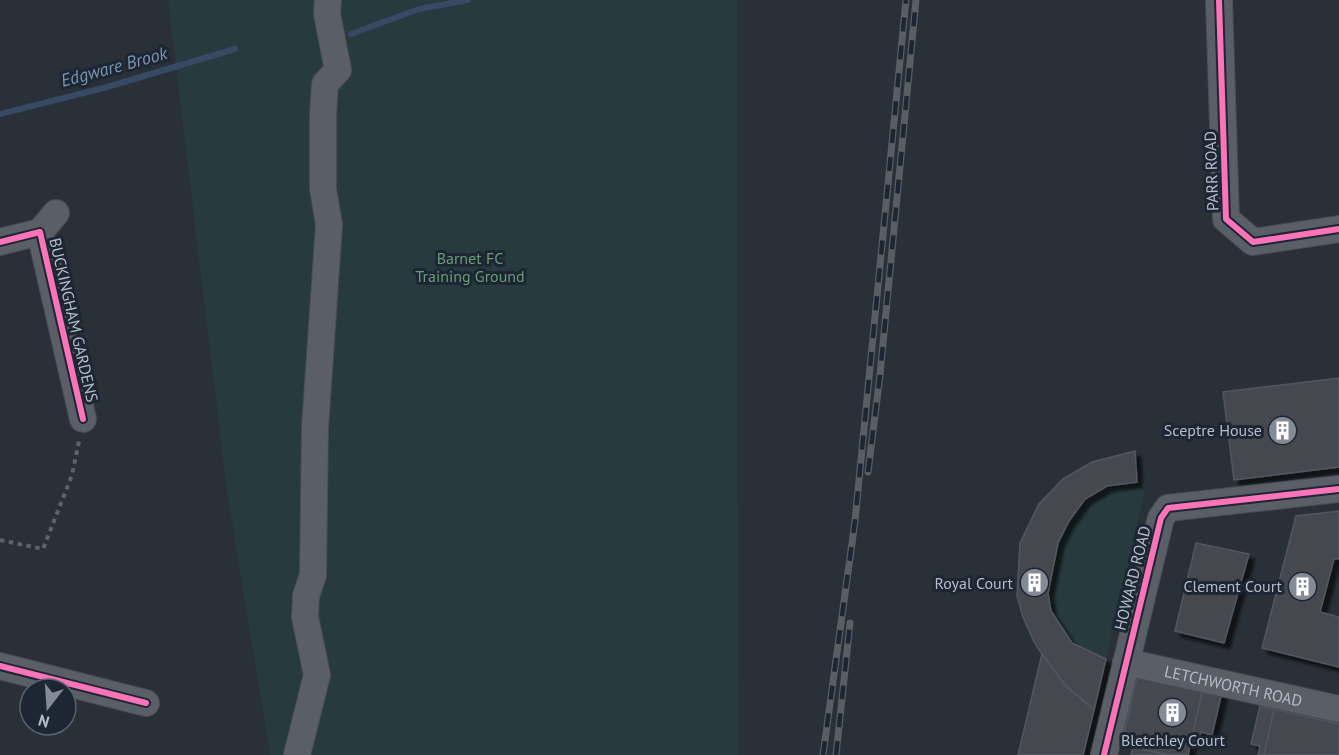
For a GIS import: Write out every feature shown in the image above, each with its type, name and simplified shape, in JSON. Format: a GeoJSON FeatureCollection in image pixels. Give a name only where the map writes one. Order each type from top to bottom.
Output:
{"type":"FeatureCollection","features":[{"type":"Feature","properties":{"kind":"street"},"geometry":{"type":"LineString","coordinates":[[297,755],[317,675],[305,617],[306,596],[313,575],[315,428],[329,225],[323,189],[323,115],[325,84],[338,70],[327,14],[328,0]]}},
{"type":"Feature","properties":{"kind":"street","name":"PARR ROAD"},"geometry":{"type":"LineString","coordinates":[[1219,0],[1226,219],[1253,242],[1339,229]]}},
{"type":"Feature","properties":{"kind":"street","name":"BUCKINGHAM GARDENS"},"geometry":{"type":"LineString","coordinates":[[0,242],[48,223],[83,419]]}},
{"type":"Feature","properties":{"kind":"street","name":"HOWARD ROAD"},"geometry":{"type":"LineString","coordinates":[[1104,755],[1161,518],[1168,508],[1339,489]]}},
{"type":"Feature","properties":{"kind":"street","name":"LETCHWORTH ROAD"},"geometry":{"type":"LineString","coordinates":[[1126,662],[1339,709]]}},
{"type":"Feature","properties":{"kind":"street"},"geometry":{"type":"LineString","coordinates":[[0,666],[146,703]]}},
{"type":"Feature","properties":{"kind":"path"},"geometry":{"type":"LineString","coordinates":[[0,540],[43,549],[72,476],[83,419]]}},
{"type":"Feature","properties":{"kind":"green space","name":"Barnet FC Training Ground"},"geometry":{"type":"Polygon","coordinates":[[[168,0],[737,0],[738,755],[270,755],[227,491],[168,0]]]}},
{"type":"Feature","properties":{"kind":"green space"},"geometry":{"type":"Polygon","coordinates":[[[1147,482],[1106,659],[1077,645],[1060,628],[1048,595],[1054,558],[1071,517],[1086,499],[1107,488],[1147,482]]]}},
{"type":"Feature","properties":{"kind":"building","name":"Sceptre House"},"geometry":{"type":"Polygon","coordinates":[[[1339,378],[1339,467],[1234,480],[1223,392],[1339,378]]]}},
{"type":"Feature","properties":{"kind":"building","name":"Royal Court"},"geometry":{"type":"Polygon","coordinates":[[[1135,451],[1137,482],[1107,486],[1085,499],[1069,521],[1058,543],[1048,593],[1051,611],[1072,643],[1106,659],[1094,710],[1065,685],[1034,642],[1017,596],[1020,543],[1039,504],[1063,479],[1092,462],[1135,451]]]}},
{"type":"Feature","properties":{"kind":"building","name":"Clement Court"},"geometry":{"type":"Polygon","coordinates":[[[1339,511],[1339,559],[1334,559],[1320,612],[1339,617],[1339,667],[1262,648],[1296,516],[1339,511]]]}},
{"type":"Feature","properties":{"kind":"building"},"geometry":{"type":"Polygon","coordinates":[[[1196,543],[1249,554],[1224,643],[1175,631],[1196,543]]]}},
{"type":"Feature","properties":{"kind":"building"},"geometry":{"type":"Polygon","coordinates":[[[1042,654],[1065,685],[1094,710],[1083,755],[1018,755],[1042,654]]]}},
{"type":"Feature","properties":{"kind":"building","name":"Bletchley Court"},"geometry":{"type":"Polygon","coordinates":[[[1138,673],[1222,692],[1212,735],[1201,732],[1198,743],[1191,741],[1188,755],[1131,755],[1133,747],[1129,746],[1132,736],[1124,734],[1138,673]]]}},
{"type":"Feature","properties":{"kind":"building","name":"Bletchley Court"},"geometry":{"type":"Polygon","coordinates":[[[1138,673],[1203,688],[1188,755],[1168,755],[1129,746],[1132,736],[1124,734],[1138,673]]]}},
{"type":"Feature","properties":{"kind":"building","name":"Bletchley Court"},"geometry":{"type":"Polygon","coordinates":[[[1260,706],[1339,724],[1339,755],[1258,755],[1260,746],[1251,744],[1260,706]]]}},
{"type":"Feature","properties":{"kind":"building","name":"Bletchley Court"},"geometry":{"type":"Polygon","coordinates":[[[1274,709],[1339,724],[1339,755],[1264,755],[1274,709]]]}},
{"type":"Feature","properties":{"kind":"waterway","name":"Edgware Brook"},"geometry":{"type":"LineString","coordinates":[[351,34],[419,9],[468,0]]}},
{"type":"Feature","properties":{"kind":"waterway","name":"Edgware Brook"},"geometry":{"type":"LineString","coordinates":[[0,114],[107,87],[235,49]]}},
{"type":"Feature","properties":{"kind":"railway"},"geometry":{"type":"LineString","coordinates":[[823,755],[855,521],[906,0]]}},
{"type":"Feature","properties":{"kind":"railway"},"geometry":{"type":"LineString","coordinates":[[868,472],[880,375],[916,0]]}},
{"type":"Feature","properties":{"kind":"railway"},"geometry":{"type":"LineString","coordinates":[[836,755],[850,623]]}},
{"type":"Feature","properties":{"kind":"cycle path"},"geometry":{"type":"LineString","coordinates":[[1219,0],[1226,219],[1253,242],[1339,229]]}},
{"type":"Feature","properties":{"kind":"cycle path"},"geometry":{"type":"LineString","coordinates":[[0,242],[40,232],[83,419]]}},
{"type":"Feature","properties":{"kind":"cycle path"},"geometry":{"type":"LineString","coordinates":[[1104,755],[1161,518],[1168,508],[1339,489]]}},
{"type":"Feature","properties":{"kind":"cycle path"},"geometry":{"type":"LineString","coordinates":[[0,666],[146,703]]}},
{"type":"Feature","properties":{"kind":"place","name":"Sceptre House"},"geometry":{"type":"Point","coordinates":[1283,430]}},
{"type":"Feature","properties":{"kind":"place","name":"Royal Court"},"geometry":{"type":"Point","coordinates":[1034,583]}},
{"type":"Feature","properties":{"kind":"place","name":"Clement Court"},"geometry":{"type":"Point","coordinates":[1303,586]}},
{"type":"Feature","properties":{"kind":"place","name":"Bletchley Court"},"geometry":{"type":"Point","coordinates":[1173,712]}}]}
